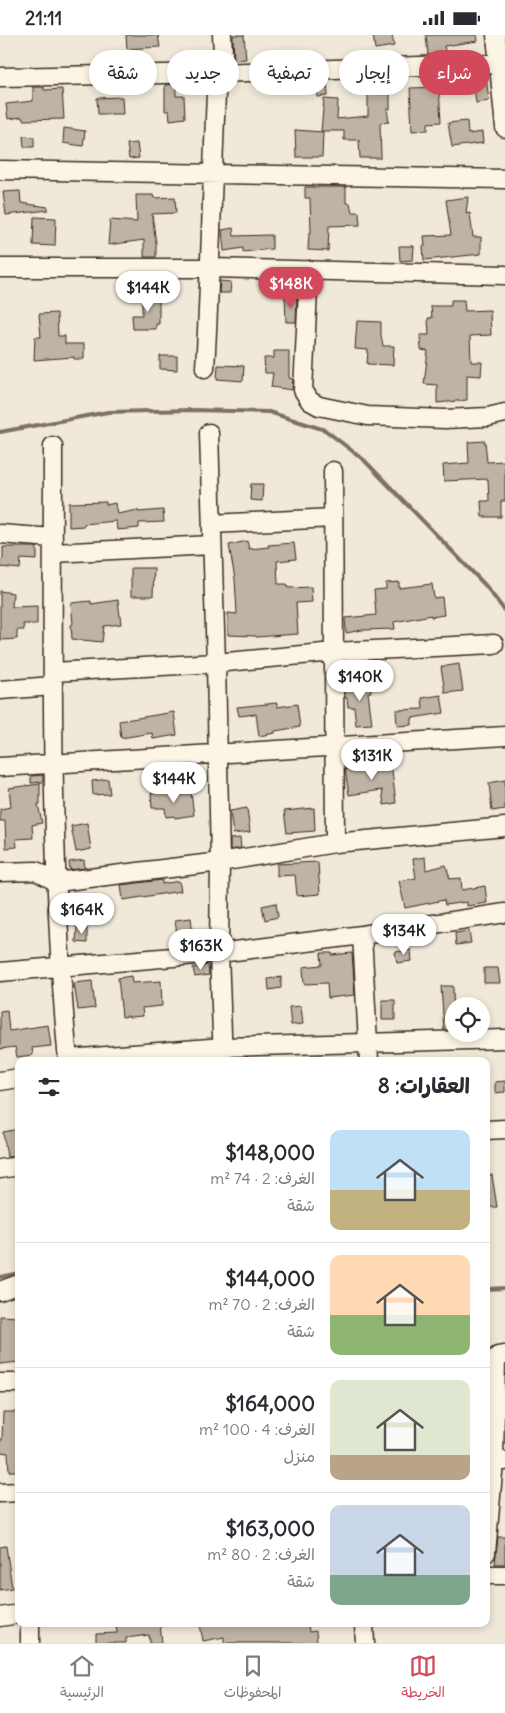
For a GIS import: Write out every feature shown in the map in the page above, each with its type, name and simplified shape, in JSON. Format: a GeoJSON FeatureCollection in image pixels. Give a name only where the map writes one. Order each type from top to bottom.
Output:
{"type":"FeatureCollection","features":[{"type":"Feature","properties":{"kind":"street"},"geometry":{"type":"LineString","coordinates":[[222,35],[222,50]]}},
{"type":"Feature","properties":{"kind":"street"},"geometry":{"type":"LineString","coordinates":[[496,35],[502,63],[505,128]]}},
{"type":"Feature","properties":{"kind":"street"},"geometry":{"type":"LineString","coordinates":[[239,72],[502,63]]}},
{"type":"Feature","properties":{"kind":"street"},"geometry":{"type":"LineString","coordinates":[[0,77],[167,74]]}},
{"type":"Feature","properties":{"kind":"street"},"geometry":{"type":"LineString","coordinates":[[206,368],[211,268],[212,173],[219,95]]}},
{"type":"Feature","properties":{"kind":"street"},"geometry":{"type":"LineString","coordinates":[[0,170],[505,179]]}},
{"type":"Feature","properties":{"kind":"street"},"geometry":{"type":"LineString","coordinates":[[0,268],[211,268],[505,275]]}},
{"type":"Feature","properties":{"kind":"street"},"geometry":{"type":"LineString","coordinates":[[308,271],[302,389],[310,401],[319,406],[368,416],[445,419],[488,417],[505,413]]}},
{"type":"Feature","properties":{"kind":"street"},"geometry":{"type":"LineString","coordinates":[[209,433],[216,663],[220,863],[219,953],[223,1054]]}},
{"type":"Feature","properties":{"kind":"street"},"geometry":{"type":"LineString","coordinates":[[53,446],[54,763],[57,882],[68,1057]]}},
{"type":"Feature","properties":{"kind":"street"},"geometry":{"type":"LineString","coordinates":[[332,471],[336,843]]}},
{"type":"Feature","properties":{"kind":"street"},"geometry":{"type":"LineString","coordinates":[[212,524],[333,518]]}},
{"type":"Feature","properties":{"kind":"street"},"geometry":{"type":"LineString","coordinates":[[0,534],[53,546],[212,545]]}},
{"type":"Feature","properties":{"kind":"street"},"geometry":{"type":"LineString","coordinates":[[0,690],[53,679],[334,652],[494,645]]}},
{"type":"Feature","properties":{"kind":"street"},"geometry":{"type":"LineString","coordinates":[[0,767],[505,736]]}},
{"type":"Feature","properties":{"kind":"street"},"geometry":{"type":"LineString","coordinates":[[0,872],[36,871],[57,882],[220,863],[336,843],[505,827]]}},
{"type":"Feature","properties":{"kind":"street"},"geometry":{"type":"LineString","coordinates":[[0,972],[219,953],[362,935],[505,913]]}},
{"type":"Feature","properties":{"kind":"street"},"geometry":{"type":"LineString","coordinates":[[362,935],[368,1053]]}},
{"type":"Feature","properties":{"kind":"street"},"geometry":{"type":"LineString","coordinates":[[146,1057],[223,1054],[368,1053],[505,1039]]}},
{"type":"Feature","properties":{"kind":"street"},"geometry":{"type":"LineString","coordinates":[[0,1081],[15,1079]]}},
{"type":"Feature","properties":{"kind":"street"},"geometry":{"type":"LineString","coordinates":[[490,1130],[505,1129]]}},
{"type":"Feature","properties":{"kind":"street"},"geometry":{"type":"LineString","coordinates":[[0,1169],[15,1167]]}},
{"type":"Feature","properties":{"kind":"street"},"geometry":{"type":"LineString","coordinates":[[0,1291],[15,1285]]}},
{"type":"Feature","properties":{"kind":"street"},"geometry":{"type":"LineString","coordinates":[[490,1515],[495,1468],[491,1398],[496,1359],[498,1356],[505,1355]]}},
{"type":"Feature","properties":{"kind":"street"},"geometry":{"type":"LineString","coordinates":[[0,1383],[15,1383]]}},
{"type":"Feature","properties":{"kind":"street"},"geometry":{"type":"LineString","coordinates":[[0,1493],[15,1493]]}},
{"type":"Feature","properties":{"kind":"street"},"geometry":{"type":"LineString","coordinates":[[490,1575],[505,1575]]}},
{"type":"Feature","properties":{"kind":"street"},"geometry":{"type":"LineString","coordinates":[[0,1617],[15,1614]]}},
{"type":"Feature","properties":{"kind":"street"},"geometry":{"type":"LineString","coordinates":[[30,1627],[30,1643]]}},
{"type":"Feature","properties":{"kind":"street"},"geometry":{"type":"LineString","coordinates":[[364,1627],[365,1643]]}},
{"type":"Feature","properties":{"kind":"building"},"geometry":{"type":"Polygon","coordinates":[[[126,35],[158,35],[160,47],[127,49],[126,35]]]}},
{"type":"Feature","properties":{"kind":"building"},"geometry":{"type":"Polygon","coordinates":[[[233,35],[244,35],[246,59],[239,60],[239,50],[234,50],[233,35]]]}},
{"type":"Feature","properties":{"kind":"building"},"geometry":{"type":"Polygon","coordinates":[[[373,35],[392,35],[394,46],[375,49],[373,35]]]}},
{"type":"Feature","properties":{"kind":"building"},"geometry":{"type":"Polygon","coordinates":[[[426,35],[477,35],[478,41],[444,46],[445,50],[428,50],[426,35]]]}},
{"type":"Feature","properties":{"kind":"building"},"geometry":{"type":"Polygon","coordinates":[[[165,85],[167,85],[167,95],[184,96],[185,118],[170,120],[169,111],[165,111],[165,85]]]}},
{"type":"Feature","properties":{"kind":"building"},"geometry":{"type":"Polygon","coordinates":[[[33,87],[44,87],[44,90],[62,89],[64,119],[23,120],[22,117],[8,119],[6,104],[33,101],[33,87]]]}},
{"type":"Feature","properties":{"kind":"building"},"geometry":{"type":"Polygon","coordinates":[[[410,88],[419,88],[419,95],[439,95],[441,122],[428,123],[428,130],[412,131],[410,88]]]}},
{"type":"Feature","properties":{"kind":"building"},"geometry":{"type":"Polygon","coordinates":[[[368,95],[390,95],[390,109],[387,109],[389,122],[380,123],[381,158],[360,158],[359,140],[344,140],[344,131],[321,131],[324,99],[338,100],[337,119],[368,116],[368,95]]]}},
{"type":"Feature","properties":{"kind":"building"},"geometry":{"type":"Polygon","coordinates":[[[475,95],[488,95],[489,101],[476,103],[475,95]]]}},
{"type":"Feature","properties":{"kind":"building"},"geometry":{"type":"Polygon","coordinates":[[[122,97],[123,114],[98,114],[97,98],[122,97]]]}},
{"type":"Feature","properties":{"kind":"building"},"geometry":{"type":"Polygon","coordinates":[[[467,121],[468,134],[482,132],[483,143],[452,147],[448,123],[467,121]]]}},
{"type":"Feature","properties":{"kind":"building"},"geometry":{"type":"Polygon","coordinates":[[[64,128],[85,131],[83,146],[63,143],[64,128]]]}},
{"type":"Feature","properties":{"kind":"building"},"geometry":{"type":"Polygon","coordinates":[[[295,130],[323,132],[322,157],[296,157],[295,130]]]}},
{"type":"Feature","properties":{"kind":"building"},"geometry":{"type":"Polygon","coordinates":[[[23,136],[34,137],[34,147],[24,147],[23,136]]]}},
{"type":"Feature","properties":{"kind":"building"},"geometry":{"type":"Polygon","coordinates":[[[137,143],[139,158],[129,159],[127,144],[137,143]]]}},
{"type":"Feature","properties":{"kind":"building"},"geometry":{"type":"Polygon","coordinates":[[[305,187],[346,187],[346,203],[350,203],[352,212],[359,212],[360,225],[329,226],[328,251],[308,250],[309,233],[311,233],[310,198],[305,198],[305,187]]]}},
{"type":"Feature","properties":{"kind":"building"},"geometry":{"type":"Polygon","coordinates":[[[20,191],[21,203],[48,207],[48,210],[6,215],[3,192],[20,191]]]}},
{"type":"Feature","properties":{"kind":"building"},"geometry":{"type":"Polygon","coordinates":[[[136,195],[153,195],[154,198],[175,197],[176,213],[152,214],[156,257],[144,257],[144,240],[108,245],[110,220],[137,222],[136,195]]]}},
{"type":"Feature","properties":{"kind":"building"},"geometry":{"type":"Polygon","coordinates":[[[468,197],[466,214],[470,213],[473,237],[481,237],[481,254],[424,260],[424,236],[451,235],[446,200],[468,197]]]}},
{"type":"Feature","properties":{"kind":"building"},"geometry":{"type":"Polygon","coordinates":[[[34,217],[56,218],[55,246],[33,245],[34,217]]]}},
{"type":"Feature","properties":{"kind":"building"},"geometry":{"type":"Polygon","coordinates":[[[233,228],[234,236],[272,235],[272,249],[243,252],[243,248],[224,251],[222,230],[233,228]]]}},
{"type":"Feature","properties":{"kind":"building"},"geometry":{"type":"Polygon","coordinates":[[[399,246],[414,246],[413,260],[400,261],[399,246]]]}},
{"type":"Feature","properties":{"kind":"building"},"geometry":{"type":"Polygon","coordinates":[[[220,281],[231,282],[230,293],[219,293],[220,281]]]}},
{"type":"Feature","properties":{"kind":"building"},"geometry":{"type":"Polygon","coordinates":[[[142,294],[159,294],[159,324],[156,324],[156,329],[133,329],[132,315],[142,315],[142,294]]]}},
{"type":"Feature","properties":{"kind":"building"},"geometry":{"type":"Polygon","coordinates":[[[297,296],[296,322],[286,322],[285,297],[297,296]]]}},
{"type":"Feature","properties":{"kind":"building"},"geometry":{"type":"Polygon","coordinates":[[[451,300],[464,300],[465,311],[490,310],[491,335],[470,336],[471,362],[482,362],[481,376],[467,375],[467,400],[437,403],[437,385],[424,384],[428,351],[421,350],[420,335],[429,335],[428,318],[432,318],[431,306],[451,306],[451,300]]]}},
{"type":"Feature","properties":{"kind":"building"},"geometry":{"type":"Polygon","coordinates":[[[57,313],[58,336],[65,336],[65,344],[84,344],[84,359],[74,359],[74,357],[34,360],[35,337],[41,337],[39,314],[57,313]]]}},
{"type":"Feature","properties":{"kind":"building"},"geometry":{"type":"Polygon","coordinates":[[[357,321],[381,322],[383,346],[394,346],[393,365],[367,364],[368,350],[355,349],[357,321]]]}},
{"type":"Feature","properties":{"kind":"building"},"geometry":{"type":"Polygon","coordinates":[[[274,351],[289,351],[289,378],[293,379],[292,390],[271,387],[273,373],[265,373],[264,358],[274,358],[274,351]]]}},
{"type":"Feature","properties":{"kind":"building"},"geometry":{"type":"Polygon","coordinates":[[[160,356],[177,356],[177,370],[160,369],[160,356]]]}},
{"type":"Feature","properties":{"kind":"building"},"geometry":{"type":"Polygon","coordinates":[[[218,365],[244,366],[243,381],[217,379],[218,365]]]}},
{"type":"Feature","properties":{"kind":"building"},"geometry":{"type":"Polygon","coordinates":[[[485,441],[487,462],[505,461],[505,501],[501,501],[501,517],[482,517],[481,501],[489,501],[488,479],[444,481],[443,465],[469,463],[468,442],[485,441]]]}},
{"type":"Feature","properties":{"kind":"building"},"geometry":{"type":"Polygon","coordinates":[[[251,484],[263,484],[262,501],[250,500],[251,484]]]}},
{"type":"Feature","properties":{"kind":"building"},"geometry":{"type":"Polygon","coordinates":[[[106,502],[106,505],[115,503],[117,514],[138,510],[138,512],[163,510],[164,522],[139,523],[139,528],[117,530],[116,521],[69,527],[69,503],[106,502]]]}},
{"type":"Feature","properties":{"kind":"building"},"geometry":{"type":"Polygon","coordinates":[[[247,541],[249,549],[294,543],[296,559],[277,561],[278,584],[287,584],[288,588],[311,587],[312,602],[296,603],[298,634],[256,637],[228,635],[228,613],[237,614],[235,579],[229,545],[247,541]]]}},
{"type":"Feature","properties":{"kind":"building"},"geometry":{"type":"Polygon","coordinates":[[[3,547],[37,547],[37,560],[21,559],[20,569],[0,567],[0,560],[3,559],[3,547]]]}},
{"type":"Feature","properties":{"kind":"building"},"geometry":{"type":"Polygon","coordinates":[[[131,568],[154,568],[153,596],[131,596],[131,568]]]}},
{"type":"Feature","properties":{"kind":"building"},"geometry":{"type":"Polygon","coordinates":[[[399,582],[399,588],[432,584],[434,598],[442,597],[444,615],[431,617],[431,615],[394,622],[395,629],[362,630],[346,633],[345,618],[376,615],[374,590],[386,589],[386,583],[399,582]]]}},
{"type":"Feature","properties":{"kind":"building"},"geometry":{"type":"Polygon","coordinates":[[[0,591],[13,593],[12,607],[37,606],[37,624],[23,624],[24,630],[17,630],[17,639],[0,640],[0,591]]]}},
{"type":"Feature","properties":{"kind":"building"},"geometry":{"type":"Polygon","coordinates":[[[118,600],[121,624],[104,626],[102,642],[72,639],[71,603],[91,601],[91,604],[118,600]]]}},
{"type":"Feature","properties":{"kind":"building"},"geometry":{"type":"Polygon","coordinates":[[[459,664],[463,691],[445,693],[441,667],[459,664]]]}},
{"type":"Feature","properties":{"kind":"building"},"geometry":{"type":"Polygon","coordinates":[[[370,681],[371,692],[368,692],[372,724],[356,725],[354,707],[348,707],[347,698],[345,698],[345,685],[370,681]]]}},
{"type":"Feature","properties":{"kind":"building"},"geometry":{"type":"Polygon","coordinates":[[[441,695],[444,713],[412,718],[412,725],[397,726],[396,710],[423,709],[422,698],[441,695]]]}},
{"type":"Feature","properties":{"kind":"building"},"geometry":{"type":"Polygon","coordinates":[[[277,703],[277,707],[297,704],[300,727],[259,736],[256,714],[239,716],[237,707],[277,703]]]}},
{"type":"Feature","properties":{"kind":"building"},"geometry":{"type":"Polygon","coordinates":[[[174,712],[177,735],[153,739],[152,733],[121,738],[119,721],[174,712]]]}},
{"type":"Feature","properties":{"kind":"building"},"geometry":{"type":"Polygon","coordinates":[[[391,763],[396,803],[384,805],[382,790],[349,795],[345,769],[391,763]]]}},
{"type":"Feature","properties":{"kind":"building"},"geometry":{"type":"Polygon","coordinates":[[[43,775],[43,782],[31,783],[31,776],[43,775]]]}},
{"type":"Feature","properties":{"kind":"building"},"geometry":{"type":"Polygon","coordinates":[[[108,779],[110,794],[93,795],[92,781],[108,779]]]}},
{"type":"Feature","properties":{"kind":"building"},"geometry":{"type":"Polygon","coordinates":[[[505,780],[505,809],[492,811],[489,783],[505,780]]]}},
{"type":"Feature","properties":{"kind":"building"},"geometry":{"type":"Polygon","coordinates":[[[40,784],[40,804],[38,804],[42,823],[32,825],[33,838],[16,839],[17,847],[6,848],[5,821],[0,821],[0,809],[11,807],[9,788],[40,784]]]}},
{"type":"Feature","properties":{"kind":"building"},"geometry":{"type":"Polygon","coordinates":[[[178,791],[178,795],[191,793],[194,815],[175,818],[174,816],[166,817],[165,808],[152,808],[151,793],[178,791]]]}},
{"type":"Feature","properties":{"kind":"building"},"geometry":{"type":"Polygon","coordinates":[[[247,808],[250,832],[233,834],[230,811],[247,808]]]}},
{"type":"Feature","properties":{"kind":"building"},"geometry":{"type":"Polygon","coordinates":[[[314,808],[315,831],[287,833],[284,811],[314,808]]]}},
{"type":"Feature","properties":{"kind":"building"},"geometry":{"type":"Polygon","coordinates":[[[87,823],[91,849],[76,852],[71,826],[87,823]]]}},
{"type":"Feature","properties":{"kind":"building"},"geometry":{"type":"Polygon","coordinates":[[[240,838],[241,848],[230,850],[230,839],[240,838]]]}},
{"type":"Feature","properties":{"kind":"building"},"geometry":{"type":"Polygon","coordinates":[[[425,857],[426,870],[446,865],[450,879],[461,878],[462,890],[485,886],[487,903],[467,906],[467,902],[445,905],[444,900],[405,908],[399,881],[416,878],[413,859],[425,857]]]}},
{"type":"Feature","properties":{"kind":"building"},"geometry":{"type":"Polygon","coordinates":[[[84,860],[85,868],[70,870],[69,862],[84,860]]]}},
{"type":"Feature","properties":{"kind":"building"},"geometry":{"type":"Polygon","coordinates":[[[318,862],[320,894],[297,896],[295,875],[277,876],[277,864],[318,862]]]}},
{"type":"Feature","properties":{"kind":"building"},"geometry":{"type":"Polygon","coordinates":[[[162,880],[162,884],[179,881],[181,891],[123,900],[121,885],[162,880]]]}},
{"type":"Feature","properties":{"kind":"building"},"geometry":{"type":"Polygon","coordinates":[[[276,903],[278,917],[265,920],[262,906],[276,903]]]}},
{"type":"Feature","properties":{"kind":"building"},"geometry":{"type":"Polygon","coordinates":[[[191,918],[193,933],[177,935],[175,920],[191,918]]]}},
{"type":"Feature","properties":{"kind":"building"},"geometry":{"type":"Polygon","coordinates":[[[77,927],[87,928],[87,943],[76,942],[77,927]]]}},
{"type":"Feature","properties":{"kind":"building"},"geometry":{"type":"Polygon","coordinates":[[[469,931],[471,943],[456,945],[455,933],[469,931]]]}},
{"type":"Feature","properties":{"kind":"building"},"geometry":{"type":"Polygon","coordinates":[[[411,950],[412,961],[397,963],[395,952],[411,950]]]}},
{"type":"Feature","properties":{"kind":"building"},"geometry":{"type":"Polygon","coordinates":[[[321,953],[332,953],[332,955],[352,953],[355,995],[328,998],[327,983],[304,984],[303,967],[322,965],[321,953]]]}},
{"type":"Feature","properties":{"kind":"building"},"geometry":{"type":"Polygon","coordinates":[[[208,965],[209,975],[195,977],[193,968],[208,965]]]}},
{"type":"Feature","properties":{"kind":"building"},"geometry":{"type":"Polygon","coordinates":[[[484,968],[498,968],[500,983],[484,983],[484,968]]]}},
{"type":"Feature","properties":{"kind":"building"},"geometry":{"type":"Polygon","coordinates":[[[131,976],[132,983],[161,981],[162,1006],[142,1008],[143,1016],[122,1017],[118,978],[131,976]]]}},
{"type":"Feature","properties":{"kind":"building"},"geometry":{"type":"Polygon","coordinates":[[[281,977],[281,988],[269,990],[268,979],[281,977]]]}},
{"type":"Feature","properties":{"kind":"building"},"geometry":{"type":"Polygon","coordinates":[[[92,981],[95,1008],[78,1010],[74,983],[92,981]]]}},
{"type":"Feature","properties":{"kind":"building"},"geometry":{"type":"Polygon","coordinates":[[[441,986],[453,986],[453,997],[445,997],[444,1030],[441,986]]]}},
{"type":"Feature","properties":{"kind":"building"},"geometry":{"type":"Polygon","coordinates":[[[382,1000],[395,1000],[395,1020],[382,1020],[382,1000]]]}},
{"type":"Feature","properties":{"kind":"building"},"geometry":{"type":"Polygon","coordinates":[[[301,1006],[303,1024],[291,1025],[289,1007],[301,1006]]]}},
{"type":"Feature","properties":{"kind":"building"},"geometry":{"type":"Polygon","coordinates":[[[7,1010],[9,1031],[48,1025],[51,1046],[32,1048],[33,1055],[17,1057],[15,1047],[0,1049],[0,1011],[7,1010]]]}},
{"type":"Feature","properties":{"kind":"building"},"geometry":{"type":"Polygon","coordinates":[[[505,1081],[505,1092],[495,1093],[495,1082],[505,1081]]]}},
{"type":"Feature","properties":{"kind":"building"},"geometry":{"type":"Polygon","coordinates":[[[15,1130],[15,1156],[7,1157],[3,1132],[15,1130]]]}},
{"type":"Feature","properties":{"kind":"building"},"geometry":{"type":"Polygon","coordinates":[[[490,1175],[492,1175],[497,1207],[490,1207],[490,1175]]]}},
{"type":"Feature","properties":{"kind":"building"},"geometry":{"type":"Polygon","coordinates":[[[0,1316],[15,1317],[15,1362],[0,1364],[0,1316]]]}},
{"type":"Feature","properties":{"kind":"building"},"geometry":{"type":"Polygon","coordinates":[[[3,1412],[15,1412],[15,1471],[9,1471],[8,1453],[0,1452],[0,1440],[2,1440],[3,1412]]]}},
{"type":"Feature","properties":{"kind":"building"},"geometry":{"type":"Polygon","coordinates":[[[498,1537],[505,1537],[505,1564],[495,1564],[498,1537]]]}},
{"type":"Feature","properties":{"kind":"building"},"geometry":{"type":"Polygon","coordinates":[[[6,1546],[12,1588],[0,1590],[0,1547],[6,1546]]]}},
{"type":"Feature","properties":{"kind":"building"},"geometry":{"type":"Polygon","coordinates":[[[116,1627],[160,1627],[162,1643],[150,1643],[149,1635],[126,1638],[126,1643],[96,1643],[96,1634],[117,1633],[116,1627]]]}},
{"type":"Feature","properties":{"kind":"building"},"geometry":{"type":"Polygon","coordinates":[[[201,1627],[308,1627],[309,1632],[316,1631],[317,1643],[224,1643],[224,1637],[203,1641],[201,1627]]]}},
{"type":"Feature","properties":{"kind":"waterway"},"geometry":{"type":"LineString","coordinates":[[0,432],[108,412],[193,410],[269,412],[325,430],[364,460],[485,585],[505,611]]}},
{"type":"Feature","properties":{"kind":"waterway"},"geometry":{"type":"LineString","coordinates":[[0,1277],[15,1274]]}},
{"type":"Feature","properties":{"kind":"waterway"},"geometry":{"type":"LineString","coordinates":[[490,1289],[505,1288]]}}]}
